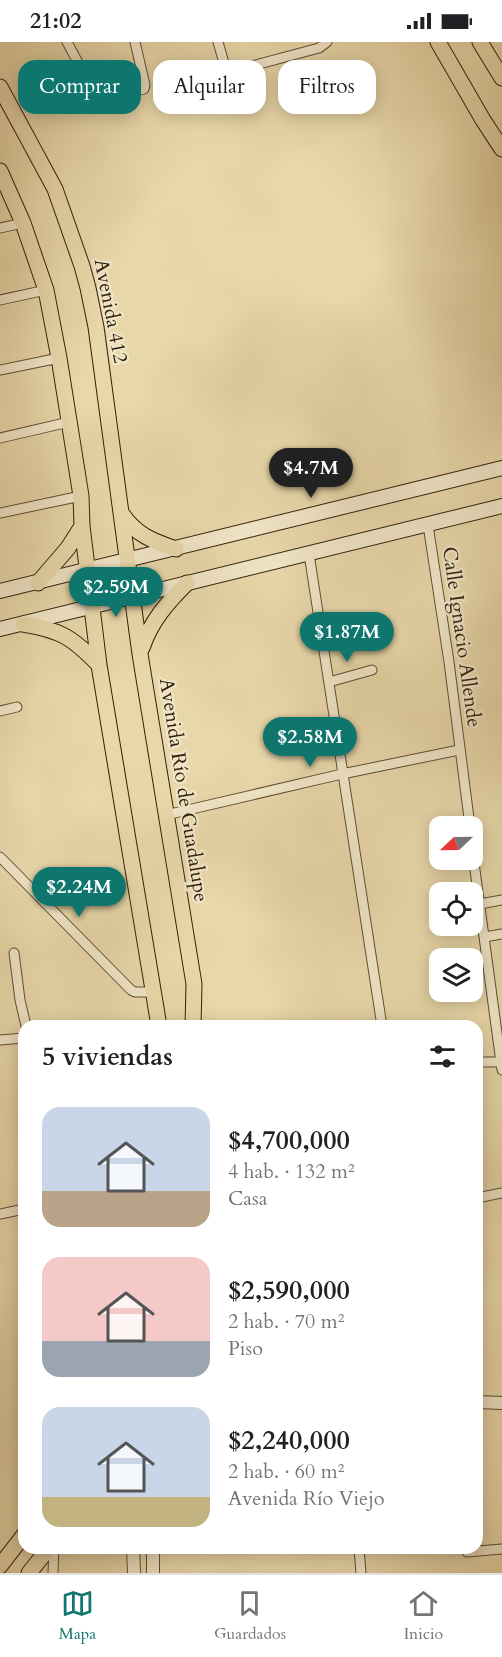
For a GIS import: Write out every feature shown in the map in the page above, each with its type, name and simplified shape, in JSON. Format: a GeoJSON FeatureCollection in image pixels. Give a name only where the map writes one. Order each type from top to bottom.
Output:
{"type":"FeatureCollection","features":[{"type":"Feature","properties":{"kind":"main road"},"geometry":{"type":"LineString","coordinates":[[438,42],[502,149]]}},
{"type":"Feature","properties":{"kind":"main road"},"geometry":{"type":"LineString","coordinates":[[480,42],[502,78]]}},
{"type":"Feature","properties":{"kind":"main road","name":"Avenida 412"},"geometry":{"type":"LineString","coordinates":[[0,87],[55,189],[82,266],[96,327],[127,560]]}},
{"type":"Feature","properties":{"kind":"main road"},"geometry":{"type":"LineString","coordinates":[[0,171],[23,223],[46,290],[59,358],[81,496],[82,526],[99,665],[158,1020]]}},
{"type":"Feature","properties":{"kind":"main road"},"geometry":{"type":"LineString","coordinates":[[0,591],[502,468]]}},
{"type":"Feature","properties":{"kind":"main road"},"geometry":{"type":"LineString","coordinates":[[0,629],[502,506]]}},
{"type":"Feature","properties":{"kind":"main road"},"geometry":{"type":"LineString","coordinates":[[121,513],[141,535],[176,549]]}},
{"type":"Feature","properties":{"kind":"main road"},"geometry":{"type":"LineString","coordinates":[[38,583],[68,548],[82,526]]}},
{"type":"Feature","properties":{"kind":"main road","name":"Avenida Río de Guadalupe"},"geometry":{"type":"LineString","coordinates":[[127,560],[194,984],[193,1020]]}},
{"type":"Feature","properties":{"kind":"main road"},"geometry":{"type":"LineString","coordinates":[[141,654],[147,632],[168,602],[187,583]]}},
{"type":"Feature","properties":{"kind":"main road"},"geometry":{"type":"LineString","coordinates":[[23,624],[57,631],[81,646],[99,665]]}},
{"type":"Feature","properties":{"kind":"main road"},"geometry":{"type":"LineString","coordinates":[[0,1566],[18,1543]]}},
{"type":"Feature","properties":{"kind":"main road"},"geometry":{"type":"LineString","coordinates":[[28,1573],[44,1554]]}},
{"type":"Feature","properties":{"kind":"street"},"geometry":{"type":"LineString","coordinates":[[68,42],[98,100],[144,89],[135,42]]}},
{"type":"Feature","properties":{"kind":"street"},"geometry":{"type":"LineString","coordinates":[[218,42],[226,70],[233,71],[319,48],[327,42]]}},
{"type":"Feature","properties":{"kind":"street"},"geometry":{"type":"LineString","coordinates":[[0,228],[23,223]]}},
{"type":"Feature","properties":{"kind":"street"},"geometry":{"type":"LineString","coordinates":[[0,300],[46,290]]}},
{"type":"Feature","properties":{"kind":"street"},"geometry":{"type":"LineString","coordinates":[[0,370],[59,358]]}},
{"type":"Feature","properties":{"kind":"street"},"geometry":{"type":"LineString","coordinates":[[0,438],[69,422]]}},
{"type":"Feature","properties":{"kind":"street"},"geometry":{"type":"LineString","coordinates":[[0,513],[81,496]]}},
{"type":"Feature","properties":{"kind":"street","name":"Calle Ignacio Allende"},"geometry":{"type":"LineString","coordinates":[[428,525],[449,662],[469,816]]}},
{"type":"Feature","properties":{"kind":"street"},"geometry":{"type":"LineString","coordinates":[[309,554],[381,1020]]}},
{"type":"Feature","properties":{"kind":"street"},"geometry":{"type":"LineString","coordinates":[[329,682],[372,670]]}},
{"type":"Feature","properties":{"kind":"street"},"geometry":{"type":"LineString","coordinates":[[0,711],[17,707]]}},
{"type":"Feature","properties":{"kind":"street"},"geometry":{"type":"LineString","coordinates":[[166,815],[342,774],[459,750]]}},
{"type":"Feature","properties":{"kind":"street"},"geometry":{"type":"LineString","coordinates":[[0,857],[131,990],[153,992]]}},
{"type":"Feature","properties":{"kind":"street"},"geometry":{"type":"LineString","coordinates":[[483,903],[502,900]]}},
{"type":"Feature","properties":{"kind":"street"},"geometry":{"type":"LineString","coordinates":[[483,924],[490,977],[499,1018],[502,1065],[483,1063]]}},
{"type":"Feature","properties":{"kind":"street"},"geometry":{"type":"LineString","coordinates":[[485,937],[502,934]]}},
{"type":"Feature","properties":{"kind":"street"},"geometry":{"type":"LineString","coordinates":[[14,953],[25,1020]]}},
{"type":"Feature","properties":{"kind":"street"},"geometry":{"type":"LineString","coordinates":[[490,977],[502,975]]}},
{"type":"Feature","properties":{"kind":"street"},"geometry":{"type":"LineString","coordinates":[[0,1040],[18,1038]]}},
{"type":"Feature","properties":{"kind":"street"},"geometry":{"type":"LineString","coordinates":[[483,1197],[502,1193]]}},
{"type":"Feature","properties":{"kind":"street"},"geometry":{"type":"LineString","coordinates":[[0,1214],[18,1210]]}},
{"type":"Feature","properties":{"kind":"street"},"geometry":{"type":"LineString","coordinates":[[483,1402],[502,1403]]}},
{"type":"Feature","properties":{"kind":"street"},"geometry":{"type":"LineString","coordinates":[[483,1551],[502,1549]]}},
{"type":"Feature","properties":{"kind":"street"},"geometry":{"type":"LineString","coordinates":[[52,1573],[54,1554]]}},
{"type":"Feature","properties":{"kind":"street"},"geometry":{"type":"LineString","coordinates":[[133,1554],[134,1573]]}},
{"type":"Feature","properties":{"kind":"street"},"geometry":{"type":"LineString","coordinates":[[153,1554],[153,1573]]}},
{"type":"Feature","properties":{"kind":"street"},"geometry":{"type":"LineString","coordinates":[[359,1554],[361,1573]]}}]}
